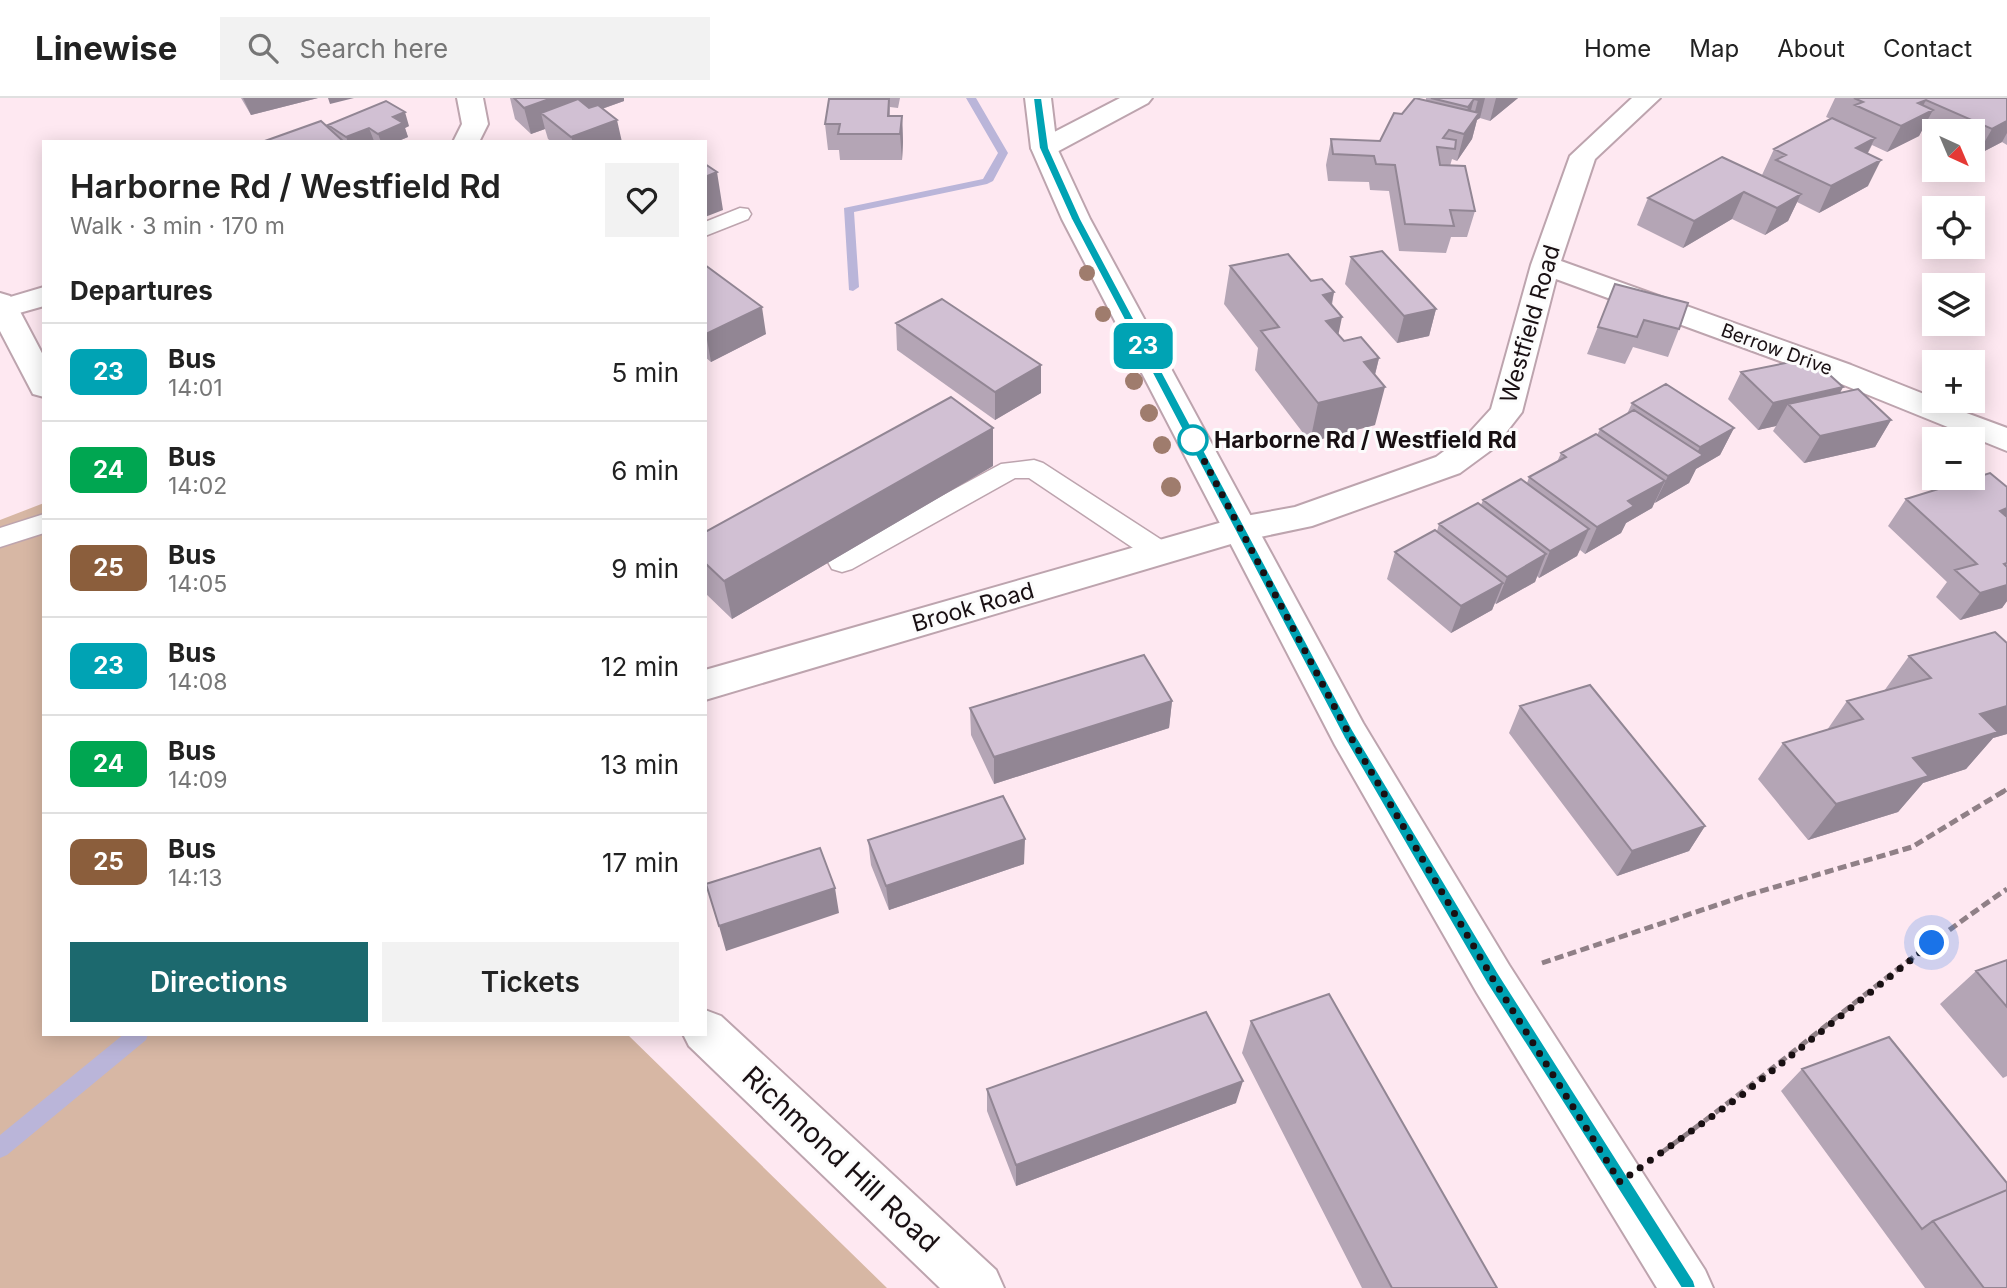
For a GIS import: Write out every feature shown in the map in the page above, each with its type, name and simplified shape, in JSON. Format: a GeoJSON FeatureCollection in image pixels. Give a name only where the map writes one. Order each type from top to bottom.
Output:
{"type":"FeatureCollection","features":[{"type":"Feature","properties":{"kind":"street"},"geometry":{"type":"LineString","coordinates":[[467,140],[475,124],[470,98]]}},
{"type":"Feature","properties":{"kind":"street"},"geometry":{"type":"LineString","coordinates":[[1038,98],[1044,148],[1076,219],[1349,734],[1493,979],[1687,1288]]}},
{"type":"Feature","properties":{"kind":"street"},"geometry":{"type":"LineString","coordinates":[[1044,148],[1139,98]]}},
{"type":"Feature","properties":{"kind":"street","name":"Westfield Road"},"geometry":{"type":"LineString","coordinates":[[1240,529],[1300,518],[1448,465],[1482,440],[1506,412],[1545,265],[1583,156],[1647,98]]}},
{"type":"Feature","properties":{"kind":"street","name":"Berrow Drive"},"geometry":{"type":"LineString","coordinates":[[1545,265],[1840,372],[2007,440]]}},
{"type":"Feature","properties":{"kind":"street"},"geometry":{"type":"LineString","coordinates":[[42,296],[2,304],[42,383]]}},
{"type":"Feature","properties":{"kind":"street","name":"Brook Road"},"geometry":{"type":"LineString","coordinates":[[707,684],[1240,529]]}},
{"type":"Feature","properties":{"kind":"street","name":"Richmond Hill Road"},"geometry":{"type":"LineString","coordinates":[[707,1033],[978,1288]]}},
{"type":"Feature","properties":{"kind":"lane"},"geometry":{"type":"LineString","coordinates":[[707,229],[740,214]]}},
{"type":"Feature","properties":{"kind":"lane"},"geometry":{"type":"LineString","coordinates":[[842,562],[1010,470],[1034,469],[1161,553]]}},
{"type":"Feature","properties":{"kind":"lane"},"geometry":{"type":"LineString","coordinates":[[0,538],[42,524]]}},
{"type":"Feature","properties":{"kind":"path"},"geometry":{"type":"LineString","coordinates":[[1493,979],[1741,897],[1912,847],[2007,789]]}},
{"type":"Feature","properties":{"kind":"path"},"geometry":{"type":"LineString","coordinates":[[1620,1182],[1742,1095],[1953,926],[2007,889]]}},
{"type":"Feature","properties":{"kind":"shaded area"},"geometry":{"type":"Polygon","coordinates":[[[42,504],[42,1036],[629,1036],[887,1288],[0,1288],[0,520],[42,504]]]}},
{"type":"Feature","properties":{"kind":"building"},"geometry":{"type":"Polygon","coordinates":[[[514,98],[552,98],[524,108],[514,98]]]}},
{"type":"Feature","properties":{"kind":"building"},"geometry":{"type":"Polygon","coordinates":[[[1415,98],[1479,113],[1464,134],[1449,130],[1443,138],[1456,140],[1455,149],[1437,147],[1440,165],[1465,166],[1475,211],[1450,210],[1454,226],[1405,224],[1395,165],[1376,164],[1374,156],[1333,154],[1331,139],[1380,141],[1394,113],[1402,114],[1415,98]]]}},
{"type":"Feature","properties":{"kind":"building"},"geometry":{"type":"Polygon","coordinates":[[[1431,98],[1480,98],[1474,99],[1468,107],[1431,98]]]}},
{"type":"Feature","properties":{"kind":"building"},"geometry":{"type":"Polygon","coordinates":[[[1854,98],[2007,98],[2007,121],[1992,129],[1985,126],[1985,119],[1969,119],[1926,100],[1918,103],[1933,110],[1901,126],[1855,105],[1863,102],[1854,98]]]}},
{"type":"Feature","properties":{"kind":"building"},"geometry":{"type":"Polygon","coordinates":[[[578,99],[589,108],[598,105],[617,120],[571,137],[541,113],[578,99]]]}},
{"type":"Feature","properties":{"kind":"building"},"geometry":{"type":"Polygon","coordinates":[[[829,99],[889,99],[888,116],[902,116],[900,134],[838,134],[840,124],[825,124],[829,99]]]}},
{"type":"Feature","properties":{"kind":"building"},"geometry":{"type":"Polygon","coordinates":[[[386,101],[405,112],[393,117],[403,123],[378,134],[369,128],[346,137],[328,125],[386,101]]]}},
{"type":"Feature","properties":{"kind":"building"},"geometry":{"type":"Polygon","coordinates":[[[1832,118],[1875,138],[1856,148],[1881,160],[1831,186],[1776,160],[1786,155],[1774,149],[1832,118]]]}},
{"type":"Feature","properties":{"kind":"building"},"geometry":{"type":"Polygon","coordinates":[[[321,121],[342,140],[268,140],[321,121]]]}},
{"type":"Feature","properties":{"kind":"building"},"geometry":{"type":"Polygon","coordinates":[[[1722,157],[1801,194],[1777,208],[1744,192],[1694,221],[1648,198],[1722,157]]]}},
{"type":"Feature","properties":{"kind":"building"},"geometry":{"type":"Polygon","coordinates":[[[707,165],[717,172],[707,176],[707,165]]]}},
{"type":"Feature","properties":{"kind":"building"},"geometry":{"type":"Polygon","coordinates":[[[1382,251],[1436,309],[1404,316],[1351,257],[1382,251]]]}},
{"type":"Feature","properties":{"kind":"building"},"geometry":{"type":"Polygon","coordinates":[[[1288,254],[1311,281],[1322,279],[1334,292],[1323,295],[1342,317],[1326,321],[1344,341],[1361,337],[1379,358],[1364,362],[1385,387],[1318,403],[1261,331],[1279,327],[1230,266],[1288,254]]]}},
{"type":"Feature","properties":{"kind":"building"},"geometry":{"type":"Polygon","coordinates":[[[707,266],[762,307],[707,334],[707,266]]]}},
{"type":"Feature","properties":{"kind":"building"},"geometry":{"type":"Polygon","coordinates":[[[1615,284],[1688,303],[1679,329],[1644,320],[1637,337],[1598,327],[1615,284]]]}},
{"type":"Feature","properties":{"kind":"building"},"geometry":{"type":"Polygon","coordinates":[[[942,299],[1041,365],[995,392],[896,323],[942,299]]]}},
{"type":"Feature","properties":{"kind":"building"},"geometry":{"type":"Polygon","coordinates":[[[1811,358],[1843,387],[1773,403],[1741,372],[1811,358]]]}},
{"type":"Feature","properties":{"kind":"building"},"geometry":{"type":"Polygon","coordinates":[[[1666,384],[1734,428],[1700,447],[1632,403],[1666,384]]]}},
{"type":"Feature","properties":{"kind":"building"},"geometry":{"type":"Polygon","coordinates":[[[1858,389],[1891,420],[1820,436],[1788,404],[1858,389]]]}},
{"type":"Feature","properties":{"kind":"building"},"geometry":{"type":"Polygon","coordinates":[[[951,397],[993,428],[724,581],[707,565],[707,531],[951,397]]]}},
{"type":"Feature","properties":{"kind":"building"},"geometry":{"type":"Polygon","coordinates":[[[1634,410],[1703,455],[1668,476],[1600,429],[1634,410]]]}},
{"type":"Feature","properties":{"kind":"building"},"geometry":{"type":"Polygon","coordinates":[[[1596,434],[1665,481],[1628,501],[1634,506],[1597,527],[1529,477],[1566,457],[1561,453],[1596,434]]]}},
{"type":"Feature","properties":{"kind":"building"},"geometry":{"type":"Polygon","coordinates":[[[1990,473],[2007,487],[2007,508],[2000,511],[2007,517],[2007,563],[2004,564],[2007,567],[2007,585],[1980,593],[1955,570],[1977,564],[1906,499],[1935,490],[1985,490],[1985,475],[1990,473]]]}},
{"type":"Feature","properties":{"kind":"building"},"geometry":{"type":"Polygon","coordinates":[[[1521,479],[1589,529],[1550,551],[1483,500],[1521,479]]]}},
{"type":"Feature","properties":{"kind":"building"},"geometry":{"type":"Polygon","coordinates":[[[1478,503],[1546,554],[1507,577],[1439,524],[1478,503]]]}},
{"type":"Feature","properties":{"kind":"building"},"geometry":{"type":"Polygon","coordinates":[[[1435,530],[1503,583],[1461,606],[1395,552],[1435,530]]]}},
{"type":"Feature","properties":{"kind":"building"},"geometry":{"type":"Polygon","coordinates":[[[1995,632],[2007,643],[2007,706],[1980,714],[1998,732],[1913,758],[1929,776],[1836,804],[1783,743],[1863,719],[1847,701],[1931,678],[1909,656],[1995,632]]]}},
{"type":"Feature","properties":{"kind":"building"},"geometry":{"type":"Polygon","coordinates":[[[1144,655],[1172,701],[994,757],[970,708],[1144,655]]]}},
{"type":"Feature","properties":{"kind":"building"},"geometry":{"type":"Polygon","coordinates":[[[1590,685],[1705,826],[1632,851],[1520,706],[1590,685]]]}},
{"type":"Feature","properties":{"kind":"building"},"geometry":{"type":"Polygon","coordinates":[[[1003,796],[1025,839],[886,886],[868,840],[1003,796]]]}},
{"type":"Feature","properties":{"kind":"building"},"geometry":{"type":"Polygon","coordinates":[[[820,848],[835,888],[719,926],[707,884],[820,848]]]}},
{"type":"Feature","properties":{"kind":"building"},"geometry":{"type":"Polygon","coordinates":[[[2007,960],[2007,1007],[1976,971],[2007,960]]]}},
{"type":"Feature","properties":{"kind":"building"},"geometry":{"type":"Polygon","coordinates":[[[1329,994],[1497,1288],[1392,1288],[1251,1021],[1329,994]]]}},
{"type":"Feature","properties":{"kind":"building"},"geometry":{"type":"Polygon","coordinates":[[[1206,1012],[1243,1081],[1016,1165],[987,1089],[1206,1012]]]}},
{"type":"Feature","properties":{"kind":"building"},"geometry":{"type":"Polygon","coordinates":[[[1889,1037],[2007,1183],[2007,1190],[1933,1221],[1922,1229],[1802,1069],[1889,1037]]]}},
{"type":"Feature","properties":{"kind":"building"},"geometry":{"type":"Polygon","coordinates":[[[2007,1190],[2007,1288],[1984,1288],[1933,1221],[2007,1190]]]}},
{"type":"Feature","properties":{"kind":"waterway"},"geometry":{"type":"LineString","coordinates":[[853,287],[848,210],[987,181],[1003,153],[971,98]]}},
{"type":"Feature","properties":{"kind":"waterway"},"geometry":{"type":"LineString","coordinates":[[0,1148],[137,1036]]}},
{"type":"Feature","properties":{"kind":"bus line","name":"23"},"geometry":{"type":"LineString","coordinates":[[1038,98],[1044,148],[1076,219],[1349,734],[1493,979],[1687,1288]]}},
{"type":"Feature","properties":{"kind":"place","name":"Harborne Rd / Westfield Rd"},"geometry":{"type":"Point","coordinates":[1193,440]}},
{"type":"Feature","properties":{"kind":"route"},"geometry":{"type":"LineString","coordinates":[[1193,440],[1190,434],[1349,734],[1493,979],[1620,1182],[1742,1095],[1932,943]]}}]}
